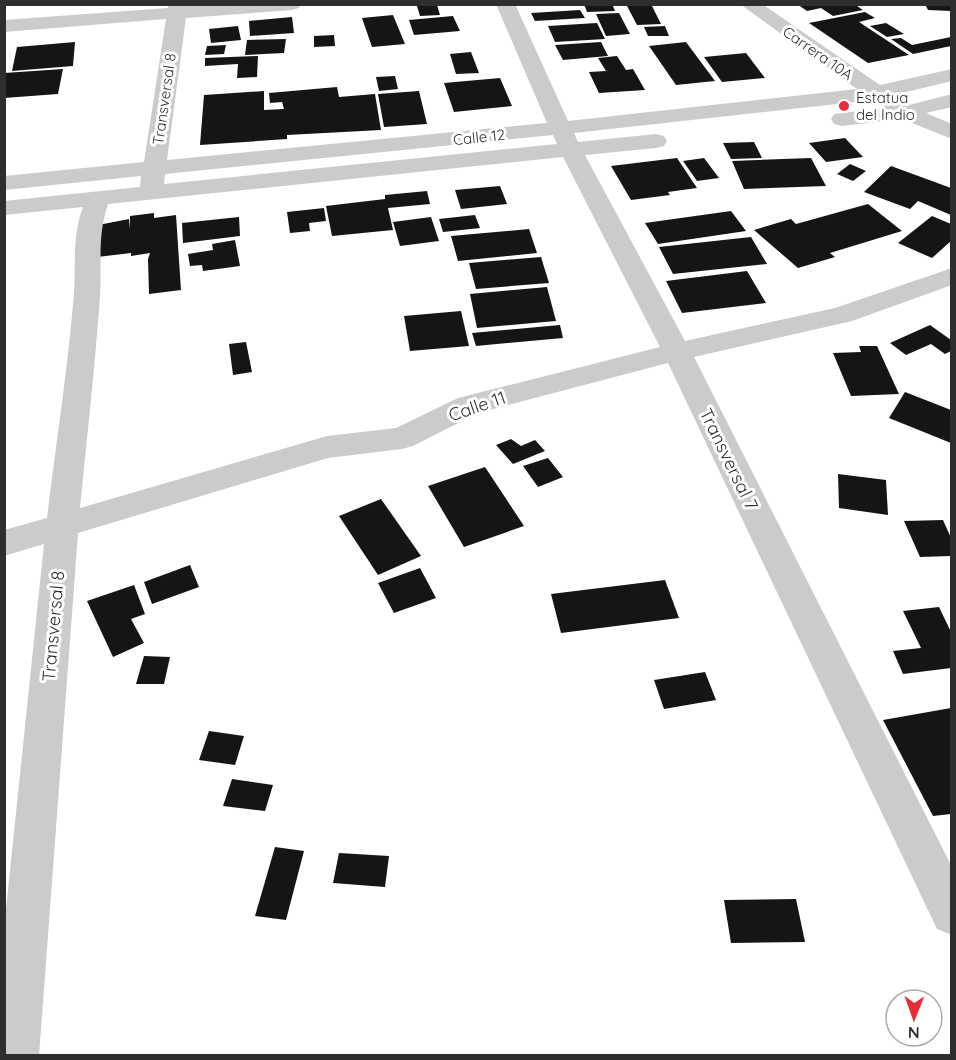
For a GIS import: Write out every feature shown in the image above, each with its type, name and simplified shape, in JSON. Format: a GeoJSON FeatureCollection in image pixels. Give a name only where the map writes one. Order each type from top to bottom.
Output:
{"type":"FeatureCollection","features":[{"type":"Feature","properties":{"kind":"street"},"geometry":{"type":"LineString","coordinates":[[4,26],[177,9],[292,4]]}},
{"type":"Feature","properties":{"kind":"street","name":"Transversal 7"},"geometry":{"type":"LineString","coordinates":[[505,4],[566,140],[677,352],[951,914]]}},
{"type":"Feature","properties":{"kind":"street","name":"Carrera 10A"},"geometry":{"type":"LineString","coordinates":[[749,4],[875,93],[905,112],[951,132]]}},
{"type":"Feature","properties":{"kind":"street","name":"Transversal 8"},"geometry":{"type":"LineString","coordinates":[[150,194],[177,9]]}},
{"type":"Feature","properties":{"kind":"street","name":"Calle 12"},"geometry":{"type":"LineString","coordinates":[[4,208],[150,194],[566,140],[875,93],[951,75]]}},
{"type":"Feature","properties":{"kind":"street"},"geometry":{"type":"LineString","coordinates":[[821,122],[905,112],[951,100]]}},
{"type":"Feature","properties":{"kind":"street","name":"Calle 12"},"geometry":{"type":"LineString","coordinates":[[4,183],[154,169],[566,140],[678,138]]}},
{"type":"Feature","properties":{"kind":"street","name":"Transversal 8"},"geometry":{"type":"LineString","coordinates":[[15,1056],[62,527],[87,293],[87,241],[89,224],[98,199]]}},
{"type":"Feature","properties":{"kind":"street","name":"Calle 11"},"geometry":{"type":"LineString","coordinates":[[4,543],[327,447],[402,438],[468,405],[677,352],[842,315],[951,276]]}},
{"type":"Feature","properties":{"kind":"building"},"geometry":{"type":"Polygon","coordinates":[[[584,4],[612,4],[615,11],[587,12],[584,4]]]}},
{"type":"Feature","properties":{"kind":"building"},"geometry":{"type":"Polygon","coordinates":[[[626,4],[651,4],[661,24],[637,25],[626,4]]]}},
{"type":"Feature","properties":{"kind":"building"},"geometry":{"type":"Polygon","coordinates":[[[797,4],[854,4],[863,10],[833,16],[821,8],[807,11],[797,4]]]}},
{"type":"Feature","properties":{"kind":"building"},"geometry":{"type":"Polygon","coordinates":[[[925,4],[951,4],[951,11],[928,10],[925,4]]]}},
{"type":"Feature","properties":{"kind":"building"},"geometry":{"type":"Polygon","coordinates":[[[437,5],[440,15],[420,16],[417,6],[437,5]]]}},
{"type":"Feature","properties":{"kind":"building"},"geometry":{"type":"Polygon","coordinates":[[[580,10],[585,18],[535,21],[531,13],[580,10]]]}},
{"type":"Feature","properties":{"kind":"building"},"geometry":{"type":"Polygon","coordinates":[[[865,12],[875,18],[859,22],[909,55],[868,63],[809,23],[865,12]]]}},
{"type":"Feature","properties":{"kind":"building"},"geometry":{"type":"Polygon","coordinates":[[[619,13],[630,34],[606,36],[596,14],[619,13]]]}},
{"type":"Feature","properties":{"kind":"building"},"geometry":{"type":"Polygon","coordinates":[[[393,15],[405,44],[372,47],[362,18],[393,15]]]}},
{"type":"Feature","properties":{"kind":"building"},"geometry":{"type":"Polygon","coordinates":[[[453,16],[460,31],[414,35],[409,20],[453,16]]]}},
{"type":"Feature","properties":{"kind":"building"},"geometry":{"type":"Polygon","coordinates":[[[292,17],[294,33],[250,36],[249,21],[292,17]]]}},
{"type":"Feature","properties":{"kind":"building"},"geometry":{"type":"Polygon","coordinates":[[[597,23],[605,39],[555,42],[548,26],[597,23]]]}},
{"type":"Feature","properties":{"kind":"building"},"geometry":{"type":"Polygon","coordinates":[[[886,23],[904,34],[887,37],[870,26],[886,23]]]}},
{"type":"Feature","properties":{"kind":"building"},"geometry":{"type":"Polygon","coordinates":[[[238,26],[241,40],[211,43],[209,29],[238,26]]]}},
{"type":"Feature","properties":{"kind":"building"},"geometry":{"type":"Polygon","coordinates":[[[665,26],[669,36],[648,36],[644,27],[665,26]]]}},
{"type":"Feature","properties":{"kind":"building"},"geometry":{"type":"Polygon","coordinates":[[[334,35],[335,46],[314,47],[314,36],[334,35]]]}},
{"type":"Feature","properties":{"kind":"building"},"geometry":{"type":"Polygon","coordinates":[[[951,37],[951,46],[913,54],[891,39],[901,38],[912,45],[951,37]]]}},
{"type":"Feature","properties":{"kind":"building"},"geometry":{"type":"Polygon","coordinates":[[[286,39],[284,53],[245,55],[247,40],[286,39]]]}},
{"type":"Feature","properties":{"kind":"building"},"geometry":{"type":"Polygon","coordinates":[[[75,42],[73,66],[12,71],[17,47],[75,42]]]}},
{"type":"Feature","properties":{"kind":"building"},"geometry":{"type":"Polygon","coordinates":[[[601,42],[608,56],[563,60],[555,45],[601,42]]]}},
{"type":"Feature","properties":{"kind":"building"},"geometry":{"type":"Polygon","coordinates":[[[686,42],[715,81],[676,85],[649,46],[686,42]]]}},
{"type":"Feature","properties":{"kind":"building"},"geometry":{"type":"Polygon","coordinates":[[[226,45],[224,54],[205,55],[207,46],[226,45]]]}},
{"type":"Feature","properties":{"kind":"building"},"geometry":{"type":"Polygon","coordinates":[[[471,52],[479,73],[456,74],[450,54],[471,52]]]}},
{"type":"Feature","properties":{"kind":"building"},"geometry":{"type":"Polygon","coordinates":[[[746,53],[765,78],[722,82],[704,57],[746,53]]]}},
{"type":"Feature","properties":{"kind":"building"},"geometry":{"type":"Polygon","coordinates":[[[258,56],[257,77],[237,78],[238,64],[205,66],[205,58],[258,56]]]}},
{"type":"Feature","properties":{"kind":"building"},"geometry":{"type":"Polygon","coordinates":[[[617,56],[626,70],[633,69],[645,90],[599,93],[589,72],[606,71],[598,58],[617,56]]]}},
{"type":"Feature","properties":{"kind":"building"},"geometry":{"type":"Polygon","coordinates":[[[63,69],[58,94],[4,98],[4,73],[63,69]]]}},
{"type":"Feature","properties":{"kind":"building"},"geometry":{"type":"Polygon","coordinates":[[[395,76],[398,89],[379,91],[376,77],[395,76]]]}},
{"type":"Feature","properties":{"kind":"building"},"geometry":{"type":"Polygon","coordinates":[[[500,78],[512,106],[454,112],[444,83],[500,78]]]}},
{"type":"Feature","properties":{"kind":"building"},"geometry":{"type":"Polygon","coordinates":[[[337,87],[339,97],[375,94],[381,130],[287,135],[287,139],[200,145],[204,95],[264,91],[264,110],[284,109],[282,102],[270,103],[269,93],[337,87]]]}},
{"type":"Feature","properties":{"kind":"building"},"geometry":{"type":"Polygon","coordinates":[[[419,91],[427,124],[384,127],[378,94],[419,91]]]}},
{"type":"Feature","properties":{"kind":"building"},"geometry":{"type":"Polygon","coordinates":[[[845,138],[863,157],[826,162],[809,143],[845,138]]]}},
{"type":"Feature","properties":{"kind":"building"},"geometry":{"type":"Polygon","coordinates":[[[754,142],[762,158],[731,159],[723,143],[754,142]]]}},
{"type":"Feature","properties":{"kind":"building"},"geometry":{"type":"Polygon","coordinates":[[[677,158],[697,188],[668,192],[670,195],[631,200],[611,166],[677,158]]]}},
{"type":"Feature","properties":{"kind":"building"},"geometry":{"type":"Polygon","coordinates":[[[704,158],[719,178],[697,181],[683,161],[704,158]]]}},
{"type":"Feature","properties":{"kind":"building"},"geometry":{"type":"Polygon","coordinates":[[[811,158],[826,186],[744,189],[732,161],[811,158]]]}},
{"type":"Feature","properties":{"kind":"building"},"geometry":{"type":"Polygon","coordinates":[[[850,164],[866,171],[853,181],[837,174],[850,164]]]}},
{"type":"Feature","properties":{"kind":"building"},"geometry":{"type":"Polygon","coordinates":[[[891,166],[951,188],[951,215],[918,201],[910,209],[864,192],[891,166]]]}},
{"type":"Feature","properties":{"kind":"building"},"geometry":{"type":"Polygon","coordinates":[[[500,186],[507,204],[461,209],[455,190],[500,186]]]}},
{"type":"Feature","properties":{"kind":"building"},"geometry":{"type":"Polygon","coordinates":[[[427,191],[430,204],[388,208],[393,230],[332,236],[326,206],[385,199],[385,195],[427,191]]]}},
{"type":"Feature","properties":{"kind":"building"},"geometry":{"type":"Polygon","coordinates":[[[868,204],[902,231],[830,253],[835,257],[798,268],[754,230],[791,219],[796,224],[868,204]]]}},
{"type":"Feature","properties":{"kind":"building"},"geometry":{"type":"Polygon","coordinates":[[[324,208],[326,221],[309,223],[310,231],[290,233],[287,212],[324,208]]]}},
{"type":"Feature","properties":{"kind":"building"},"geometry":{"type":"Polygon","coordinates":[[[731,211],[746,231],[658,244],[645,223],[731,211]]]}},
{"type":"Feature","properties":{"kind":"building"},"geometry":{"type":"Polygon","coordinates":[[[154,213],[154,218],[176,215],[181,290],[149,294],[148,259],[150,253],[89,258],[93,226],[129,219],[130,229],[130,216],[154,213]]]}},
{"type":"Feature","properties":{"kind":"building"},"geometry":{"type":"Polygon","coordinates":[[[475,215],[480,228],[443,232],[439,219],[475,215]]]}},
{"type":"Feature","properties":{"kind":"building"},"geometry":{"type":"Polygon","coordinates":[[[932,216],[951,224],[951,241],[932,258],[898,243],[932,216]]]}},
{"type":"Feature","properties":{"kind":"building"},"geometry":{"type":"Polygon","coordinates":[[[239,217],[240,236],[183,243],[182,223],[239,217]]]}},
{"type":"Feature","properties":{"kind":"building"},"geometry":{"type":"Polygon","coordinates":[[[431,217],[439,241],[400,246],[393,222],[431,217]]]}},
{"type":"Feature","properties":{"kind":"building"},"geometry":{"type":"Polygon","coordinates":[[[529,229],[537,253],[458,261],[451,236],[529,229]]]}},
{"type":"Feature","properties":{"kind":"building"},"geometry":{"type":"Polygon","coordinates":[[[751,237],[767,264],[673,274],[659,247],[751,237]]]}},
{"type":"Feature","properties":{"kind":"building"},"geometry":{"type":"Polygon","coordinates":[[[235,240],[240,266],[203,271],[202,265],[190,266],[188,254],[213,250],[212,244],[235,240]]]}},
{"type":"Feature","properties":{"kind":"building"},"geometry":{"type":"Polygon","coordinates":[[[541,257],[549,283],[476,289],[469,263],[541,257]]]}},
{"type":"Feature","properties":{"kind":"building"},"geometry":{"type":"Polygon","coordinates":[[[747,271],[766,303],[682,313],[666,281],[747,271]]]}},
{"type":"Feature","properties":{"kind":"building"},"geometry":{"type":"Polygon","coordinates":[[[547,287],[556,321],[477,328],[470,294],[547,287]]]}},
{"type":"Feature","properties":{"kind":"building"},"geometry":{"type":"Polygon","coordinates":[[[461,311],[469,346],[410,351],[404,316],[461,311]]]}},
{"type":"Feature","properties":{"kind":"building"},"geometry":{"type":"Polygon","coordinates":[[[560,325],[563,338],[476,346],[472,333],[560,325]]]}},
{"type":"Feature","properties":{"kind":"building"},"geometry":{"type":"Polygon","coordinates":[[[930,325],[951,340],[951,351],[945,354],[931,344],[906,355],[890,343],[930,325]]]}},
{"type":"Feature","properties":{"kind":"building"},"geometry":{"type":"Polygon","coordinates":[[[246,342],[252,372],[233,375],[229,344],[246,342]]]}},
{"type":"Feature","properties":{"kind":"building"},"geometry":{"type":"Polygon","coordinates":[[[859,346],[877,346],[899,394],[851,396],[833,353],[861,352],[859,346]]]}},
{"type":"Feature","properties":{"kind":"building"},"geometry":{"type":"Polygon","coordinates":[[[905,392],[951,410],[951,443],[889,418],[905,392]]]}},
{"type":"Feature","properties":{"kind":"building"},"geometry":{"type":"Polygon","coordinates":[[[511,439],[521,446],[535,440],[545,451],[513,464],[496,445],[511,439]]]}},
{"type":"Feature","properties":{"kind":"building"},"geometry":{"type":"Polygon","coordinates":[[[548,458],[563,477],[538,487],[523,466],[548,458]]]}},
{"type":"Feature","properties":{"kind":"building"},"geometry":{"type":"Polygon","coordinates":[[[485,467],[524,526],[464,547],[428,486],[485,467]]]}},
{"type":"Feature","properties":{"kind":"building"},"geometry":{"type":"Polygon","coordinates":[[[838,474],[886,480],[888,515],[839,508],[838,474]]]}},
{"type":"Feature","properties":{"kind":"building"},"geometry":{"type":"Polygon","coordinates":[[[381,499],[421,556],[378,575],[339,516],[381,499]]]}},
{"type":"Feature","properties":{"kind":"building"},"geometry":{"type":"Polygon","coordinates":[[[943,520],[951,538],[951,556],[920,557],[904,521],[943,520]]]}},
{"type":"Feature","properties":{"kind":"building"},"geometry":{"type":"Polygon","coordinates":[[[190,565],[199,587],[152,604],[144,582],[190,565]]]}},
{"type":"Feature","properties":{"kind":"building"},"geometry":{"type":"Polygon","coordinates":[[[420,568],[436,598],[394,613],[378,583],[420,568]]]}},
{"type":"Feature","properties":{"kind":"building"},"geometry":{"type":"Polygon","coordinates":[[[665,580],[679,618],[561,633],[551,594],[665,580]]]}},
{"type":"Feature","properties":{"kind":"building"},"geometry":{"type":"Polygon","coordinates":[[[134,585],[145,614],[131,619],[144,643],[113,657],[87,601],[134,585]]]}},
{"type":"Feature","properties":{"kind":"building"},"geometry":{"type":"Polygon","coordinates":[[[939,607],[951,632],[951,668],[903,674],[893,651],[921,648],[903,611],[939,607]]]}},
{"type":"Feature","properties":{"kind":"building"},"geometry":{"type":"Polygon","coordinates":[[[144,656],[170,657],[164,684],[136,684],[144,656]]]}},
{"type":"Feature","properties":{"kind":"building"},"geometry":{"type":"Polygon","coordinates":[[[705,672],[716,700],[664,709],[654,680],[705,672]]]}},
{"type":"Feature","properties":{"kind":"building"},"geometry":{"type":"Polygon","coordinates":[[[951,708],[951,814],[933,816],[883,720],[951,708]]]}},
{"type":"Feature","properties":{"kind":"building"},"geometry":{"type":"Polygon","coordinates":[[[209,731],[244,736],[235,765],[199,760],[209,731]]]}},
{"type":"Feature","properties":{"kind":"building"},"geometry":{"type":"Polygon","coordinates":[[[232,779],[273,785],[265,811],[223,806],[232,779]]]}},
{"type":"Feature","properties":{"kind":"building"},"geometry":{"type":"Polygon","coordinates":[[[275,847],[304,851],[286,920],[255,916],[275,847]]]}},
{"type":"Feature","properties":{"kind":"building"},"geometry":{"type":"Polygon","coordinates":[[[339,853],[389,856],[385,887],[333,883],[339,853]]]}},
{"type":"Feature","properties":{"kind":"building"},"geometry":{"type":"Polygon","coordinates":[[[796,899],[805,942],[731,943],[724,900],[796,899]]]}},
{"type":"Feature","properties":{"kind":"place","name":"Estatua del Indio"},"geometry":{"type":"Point","coordinates":[844,106]}}]}
